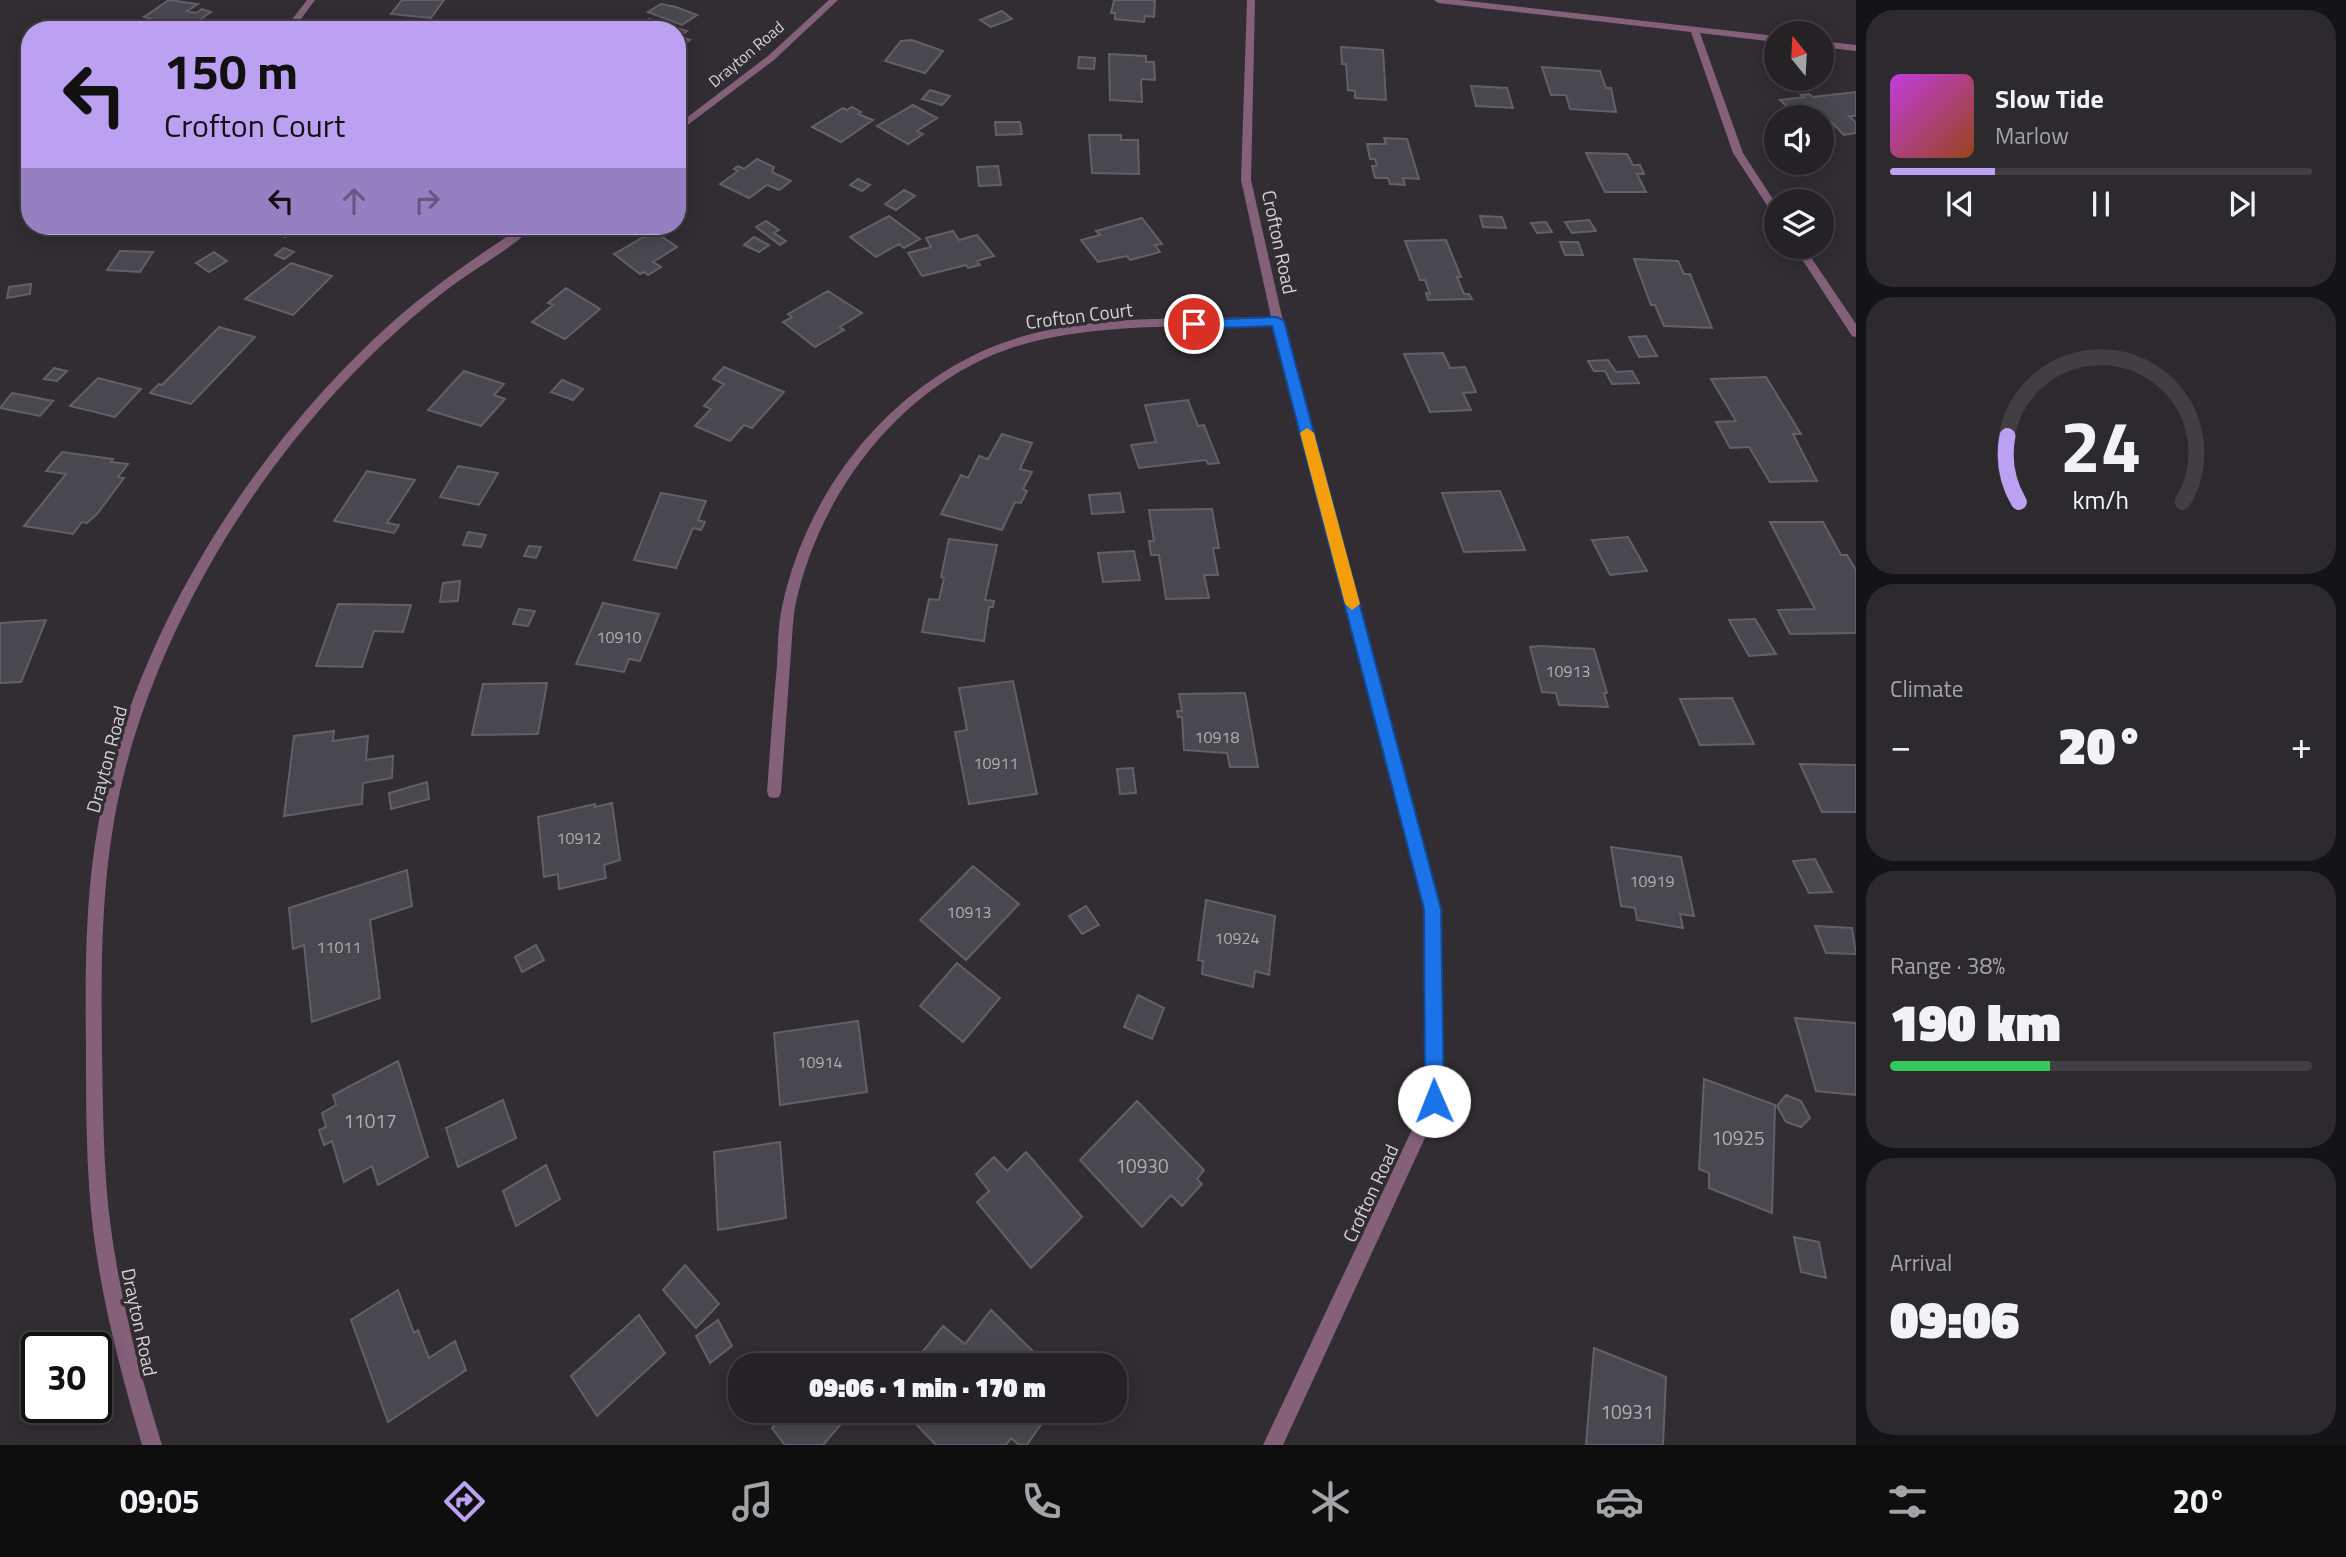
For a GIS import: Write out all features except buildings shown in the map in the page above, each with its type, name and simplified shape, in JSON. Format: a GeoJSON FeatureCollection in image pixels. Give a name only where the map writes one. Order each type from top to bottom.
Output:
{"type":"FeatureCollection","features":[{"type":"Feature","properties":{"kind":"street"},"geometry":{"type":"LineString","coordinates":[[295,21],[311,0]]}},
{"type":"Feature","properties":{"kind":"street","name":"Drayton Road"},"geometry":{"type":"LineString","coordinates":[[686,123],[771,58],[834,0]]}},
{"type":"Feature","properties":{"kind":"street","name":"Crofton Road"},"geometry":{"type":"LineString","coordinates":[[1251,0],[1246,180],[1277,321],[1433,909],[1434,1101],[1273,1445]]}},
{"type":"Feature","properties":{"kind":"street"},"geometry":{"type":"LineString","coordinates":[[1438,0],[1764,38]]}},
{"type":"Feature","properties":{"kind":"street"},"geometry":{"type":"LineString","coordinates":[[1695,30],[1738,153],[1764,193]]}},
{"type":"Feature","properties":{"kind":"street"},"geometry":{"type":"LineString","coordinates":[[1834,45],[1856,47]]}},
{"type":"Feature","properties":{"kind":"street","name":"Drayton Road"},"geometry":{"type":"LineString","coordinates":[[152,1445],[130,1377],[104,1247],[95,1124],[93,971],[103,853],[114,787],[143,696],[178,612],[220,536],[265,468],[312,409],[363,356],[417,308],[518,235]]}},
{"type":"Feature","properties":{"kind":"street"},"geometry":{"type":"LineString","coordinates":[[1808,259],[1856,333]]}},
{"type":"Feature","properties":{"kind":"street","name":"Crofton Court"},"geometry":{"type":"LineString","coordinates":[[774,792],[788,608],[801,555],[822,507],[857,456],[898,412],[937,382],[1009,344],[1058,333],[1111,327],[1277,321]]}},
{"type":"Feature","properties":{"kind":"slow traffic"},"geometry":{"type":"LineString","coordinates":[[1307,433],[1352,604]]}},
{"type":"Feature","properties":{"kind":"route"},"geometry":{"type":"LineString","coordinates":[[1194,324],[1277,321],[1433,909],[1434,1101]]}}]}
